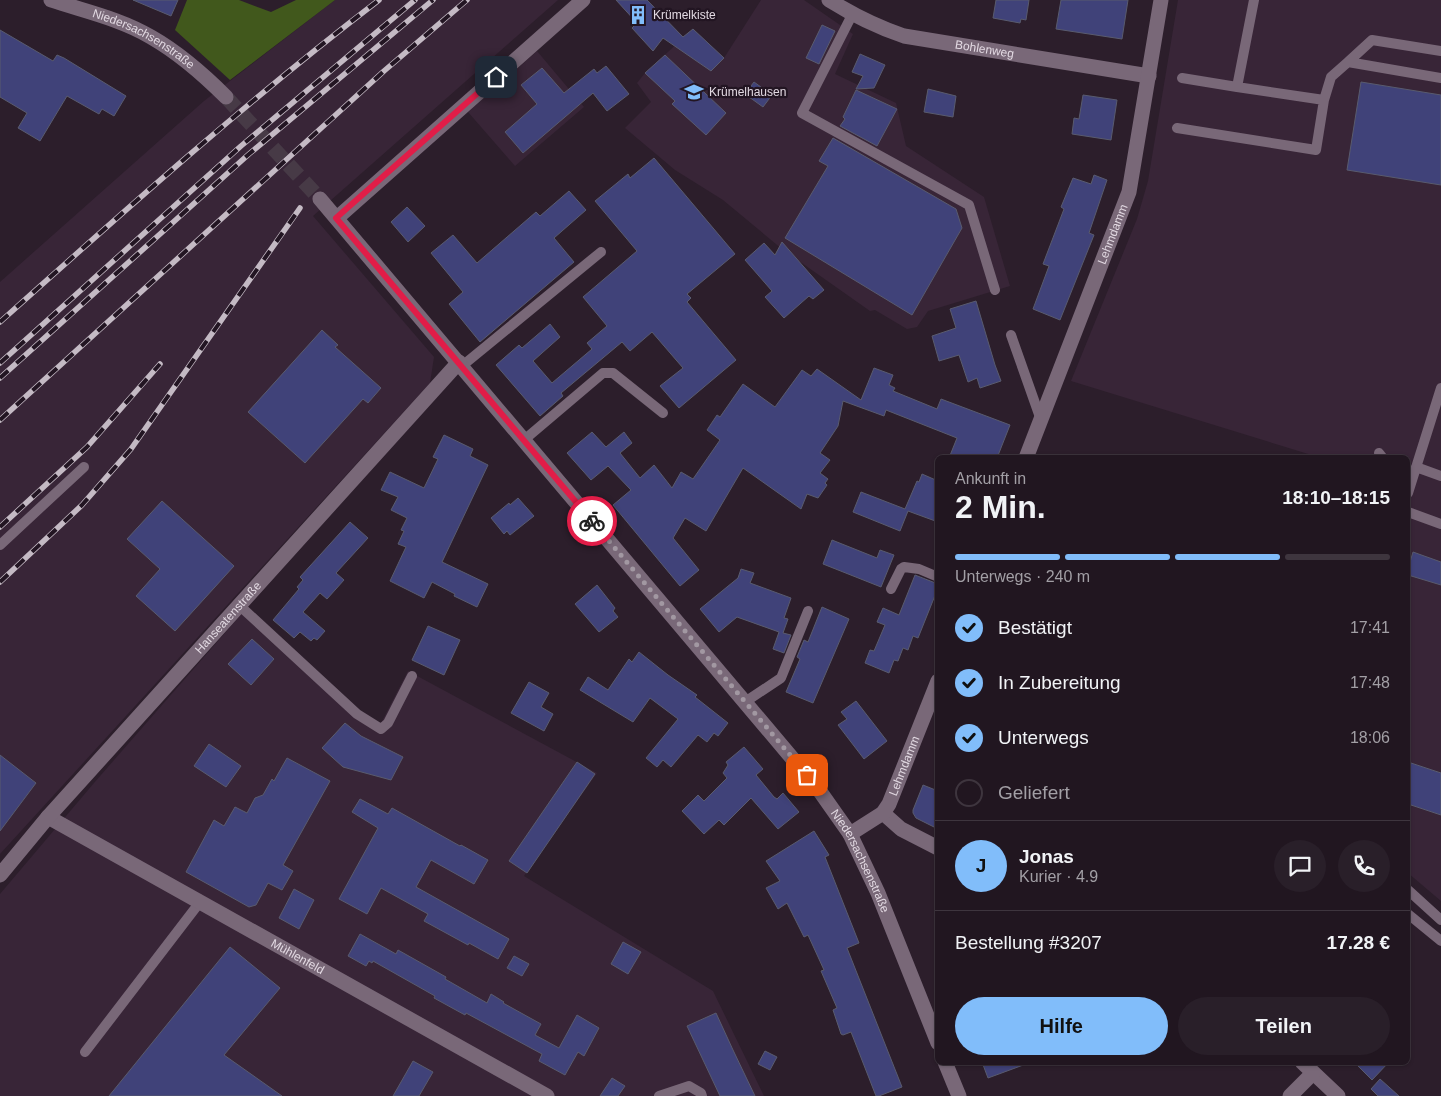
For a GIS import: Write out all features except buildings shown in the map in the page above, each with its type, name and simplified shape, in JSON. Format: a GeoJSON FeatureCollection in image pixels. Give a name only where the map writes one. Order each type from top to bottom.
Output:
{"type":"FeatureCollection","features":[{"type":"Feature","properties":{"kind":"street","name":"Niedersachsenstraße"},"geometry":{"type":"LineString","coordinates":[[51,0],[119,22],[150,37],[186,61],[226,97]]}},
{"type":"Feature","properties":{"kind":"street"},"geometry":{"type":"LineString","coordinates":[[336,218],[583,0]]}},
{"type":"Feature","properties":{"kind":"street","name":"Bohlenweg"},"geometry":{"type":"LineString","coordinates":[[829,0],[852,15],[904,36],[1149,76]]}},
{"type":"Feature","properties":{"kind":"street","name":"Lehmdamm"},"geometry":{"type":"LineString","coordinates":[[1027,455],[1129,192],[1162,0]]}},
{"type":"Feature","properties":{"kind":"street","name":"Niedersachsenstraße"},"geometry":{"type":"LineString","coordinates":[[320,199],[819,790],[850,834],[878,893],[935,1035]]}},
{"type":"Feature","properties":{"kind":"street","name":"Hanseatenstraße"},"geometry":{"type":"LineString","coordinates":[[0,875],[48,817],[460,364]]}},
{"type":"Feature","properties":{"kind":"street","name":"Lehmdamm"},"geometry":{"type":"LineString","coordinates":[[850,834],[882,813],[889,804],[935,689]]}},
{"type":"Feature","properties":{"kind":"street"},"geometry":{"type":"LineString","coordinates":[[882,813],[901,829],[935,846]]}},
{"type":"Feature","properties":{"kind":"street","name":"Mühlenfeld"},"geometry":{"type":"LineString","coordinates":[[48,817],[547,1096]]}},
{"type":"Feature","properties":{"kind":"street"},"geometry":{"type":"LineString","coordinates":[[946,1065],[959,1096]]}},
{"type":"Feature","properties":{"kind":"street"},"geometry":{"type":"LineString","coordinates":[[1290,1096],[1307,1068],[1338,1096]]}},
{"type":"Feature","properties":{"kind":"lane"},"geometry":{"type":"LineString","coordinates":[[1237,87],[1254,0]]}},
{"type":"Feature","properties":{"kind":"lane"},"geometry":{"type":"LineString","coordinates":[[852,15],[802,114],[969,205],[995,290]]}},
{"type":"Feature","properties":{"kind":"lane"},"geometry":{"type":"LineString","coordinates":[[1177,128],[1316,150],[1324,100],[1331,77],[1372,40],[1441,51]]}},
{"type":"Feature","properties":{"kind":"lane"},"geometry":{"type":"LineString","coordinates":[[1348,62],[1441,78]]}},
{"type":"Feature","properties":{"kind":"lane"},"geometry":{"type":"LineString","coordinates":[[1182,78],[1324,100]]}},
{"type":"Feature","properties":{"kind":"lane"},"geometry":{"type":"LineString","coordinates":[[460,364],[602,252]]}},
{"type":"Feature","properties":{"kind":"lane"},"geometry":{"type":"LineString","coordinates":[[1011,335],[1040,420]]}},
{"type":"Feature","properties":{"kind":"lane"},"geometry":{"type":"LineString","coordinates":[[524,440],[603,373],[612,373],[663,412]]}},
{"type":"Feature","properties":{"kind":"lane"},"geometry":{"type":"LineString","coordinates":[[1410,487],[1441,388]]}},
{"type":"Feature","properties":{"kind":"lane"},"geometry":{"type":"LineString","coordinates":[[0,544],[84,468]]}},
{"type":"Feature","properties":{"kind":"lane"},"geometry":{"type":"LineString","coordinates":[[1416,468],[1440,473]]}},
{"type":"Feature","properties":{"kind":"lane"},"geometry":{"type":"LineString","coordinates":[[1410,513],[1441,524]]}},
{"type":"Feature","properties":{"kind":"lane"},"geometry":{"type":"LineString","coordinates":[[891,589],[901,569],[904,567],[919,569],[935,576]]}},
{"type":"Feature","properties":{"kind":"lane"},"geometry":{"type":"LineString","coordinates":[[240,606],[357,714],[381,729],[388,722],[412,676]]}},
{"type":"Feature","properties":{"kind":"lane"},"geometry":{"type":"LineString","coordinates":[[745,702],[782,678],[808,611]]}},
{"type":"Feature","properties":{"kind":"lane"},"geometry":{"type":"LineString","coordinates":[[1410,892],[1441,920]]}},
{"type":"Feature","properties":{"kind":"lane"},"geometry":{"type":"LineString","coordinates":[[85,1052],[200,902]]}},
{"type":"Feature","properties":{"kind":"lane"},"geometry":{"type":"LineString","coordinates":[[1410,916],[1441,941]]}},
{"type":"Feature","properties":{"kind":"lane"},"geometry":{"type":"LineString","coordinates":[[659,1096],[689,1086],[701,1093],[702,1096]]}},
{"type":"Feature","properties":{"kind":"shaded area"},"geometry":{"type":"Polygon","coordinates":[[[335,0],[558,0],[313,216],[434,357],[430,383],[0,854],[0,282],[204,101],[335,0]]]}},
{"type":"Feature","properties":{"kind":"shaded area"},"geometry":{"type":"Polygon","coordinates":[[[761,0],[804,0],[853,34],[835,74],[896,103],[906,146],[984,197],[1010,286],[928,311],[917,327],[907,329],[875,310],[870,311],[782,249],[723,200],[675,170],[625,128],[651,102],[637,83],[645,73],[693,29],[724,58],[761,0]]]}},
{"type":"Feature","properties":{"kind":"shaded area"},"geometry":{"type":"Polygon","coordinates":[[[1178,0],[1441,0],[1441,901],[1410,875],[1410,455],[1312,455],[1071,381],[1137,219],[1148,181],[1178,0]]]}},
{"type":"Feature","properties":{"kind":"shaded area"},"geometry":{"type":"Polygon","coordinates":[[[537,51],[584,107],[515,166],[468,112],[537,51]]]}},
{"type":"Feature","properties":{"kind":"shaded area"},"geometry":{"type":"Polygon","coordinates":[[[245,610],[379,727],[408,671],[597,773],[524,876],[713,991],[764,1096],[0,1096],[0,894],[245,610]]]}},
{"type":"Feature","properties":{"kind":"green space"},"geometry":{"type":"Polygon","coordinates":[[[187,0],[239,0],[271,12],[296,0],[335,0],[230,80],[175,30],[187,0]]]}},
{"type":"Feature","properties":{"kind":"tunnel"},"geometry":{"type":"LineString","coordinates":[[226,97],[320,199]]}},
{"type":"Feature","properties":{"kind":"railway"},"geometry":{"type":"LineString","coordinates":[[0,322],[139,198],[281,77],[379,0]]}},
{"type":"Feature","properties":{"kind":"railway"},"geometry":{"type":"LineString","coordinates":[[0,363],[241,146],[415,0]]}},
{"type":"Feature","properties":{"kind":"railway"},"geometry":{"type":"LineString","coordinates":[[0,378],[249,154],[433,0]]}},
{"type":"Feature","properties":{"kind":"railway"},"geometry":{"type":"LineString","coordinates":[[0,420],[384,71],[467,0]]}},
{"type":"Feature","properties":{"kind":"railway"},"geometry":{"type":"LineString","coordinates":[[0,582],[82,505],[131,449],[300,208]]}},
{"type":"Feature","properties":{"kind":"railway"},"geometry":{"type":"LineString","coordinates":[[0,527],[87,447],[160,364]]}},
{"type":"Feature","properties":{"kind":"way so far"},"geometry":{"type":"LineString","coordinates":[[592,521],[807,775]]}},
{"type":"Feature","properties":{"kind":"place","name":"Krümelkiste"},"geometry":{"type":"Point","coordinates":[638,15]}},
{"type":"Feature","properties":{"kind":"place","name":"Krümelhausen"},"geometry":{"type":"Point","coordinates":[694,92]}},
{"type":"Feature","properties":{"kind":"route"},"geometry":{"type":"LineString","coordinates":[[496,77],[336,218],[592,521]]}}]}
